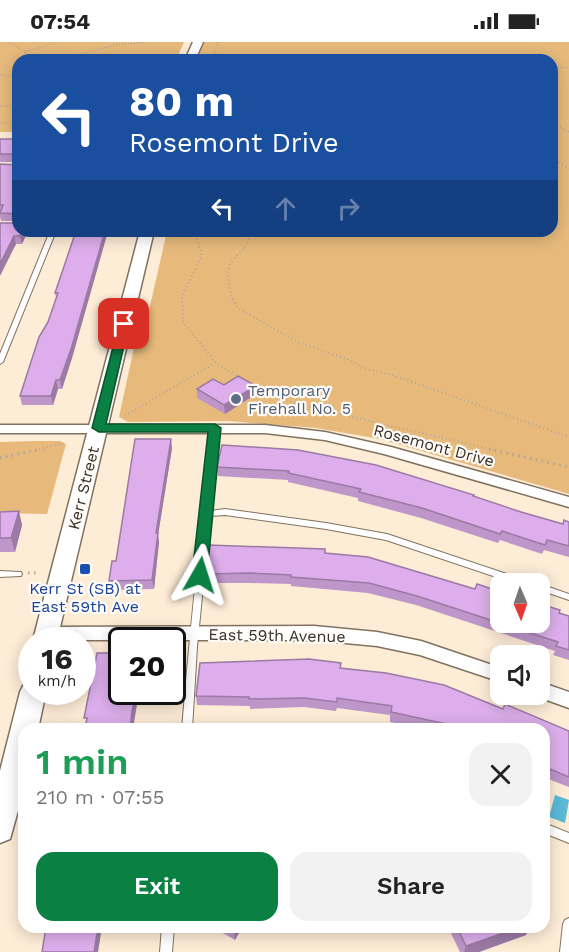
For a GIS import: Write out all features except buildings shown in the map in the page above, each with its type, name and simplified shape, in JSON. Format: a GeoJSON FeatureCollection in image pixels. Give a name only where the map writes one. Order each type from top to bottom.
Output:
{"type":"FeatureCollection","features":[{"type":"Feature","properties":{"kind":"street","name":"Kerr Street"},"geometry":{"type":"LineString","coordinates":[[49,627],[146,237]]}},
{"type":"Feature","properties":{"kind":"street","name":"Rosemont Drive"},"geometry":{"type":"LineString","coordinates":[[0,429],[265,429],[348,441],[569,502]]}},
{"type":"Feature","properties":{"kind":"street","name":"East 59th Avenue"},"geometry":{"type":"LineString","coordinates":[[96,636],[314,633],[376,639],[421,648],[490,671]]}},
{"type":"Feature","properties":{"kind":"street"},"geometry":{"type":"LineString","coordinates":[[550,693],[569,700]]}},
{"type":"Feature","properties":{"kind":"street"},"geometry":{"type":"LineString","coordinates":[[26,723],[30,705]]}},
{"type":"Feature","properties":{"kind":"street"},"geometry":{"type":"LineString","coordinates":[[0,829],[18,754]]}},
{"type":"Feature","properties":{"kind":"lane"},"geometry":{"type":"LineString","coordinates":[[0,362],[51,237]]}},
{"type":"Feature","properties":{"kind":"lane"},"geometry":{"type":"LineString","coordinates":[[187,723],[194,633],[215,428]]}},
{"type":"Feature","properties":{"kind":"lane"},"geometry":{"type":"LineString","coordinates":[[206,514],[225,512],[387,537],[495,573]]}},
{"type":"Feature","properties":{"kind":"lane"},"geometry":{"type":"LineString","coordinates":[[0,574],[18,573]]}},
{"type":"Feature","properties":{"kind":"lane"},"geometry":{"type":"LineString","coordinates":[[550,590],[569,597]]}},
{"type":"Feature","properties":{"kind":"lane"},"geometry":{"type":"LineString","coordinates":[[550,830],[569,838]]}},
{"type":"Feature","properties":{"kind":"lane"},"geometry":{"type":"LineString","coordinates":[[566,952],[569,924]]}},
{"type":"Feature","properties":{"kind":"lane"},"geometry":{"type":"LineString","coordinates":[[166,952],[168,933]]}},
{"type":"Feature","properties":{"kind":"path"},"geometry":{"type":"LineString","coordinates":[[9,42],[25,52],[57,42]]}},
{"type":"Feature","properties":{"kind":"path"},"geometry":{"type":"LineString","coordinates":[[81,54],[115,45],[149,42]]}},
{"type":"Feature","properties":{"kind":"path"},"geometry":{"type":"LineString","coordinates":[[198,237],[202,256],[182,296],[183,322],[216,363],[230,373],[296,404],[569,467]]}},
{"type":"Feature","properties":{"kind":"path"},"geometry":{"type":"LineString","coordinates":[[249,237],[247,245],[231,262],[227,273],[231,296],[238,308],[300,343],[350,360],[363,368],[392,375],[569,437]]}},
{"type":"Feature","properties":{"kind":"path"},"geometry":{"type":"LineString","coordinates":[[124,417],[216,363]]}},
{"type":"Feature","properties":{"kind":"path"},"geometry":{"type":"LineString","coordinates":[[0,458],[72,440]]}},
{"type":"Feature","properties":{"kind":"shaded area"},"geometry":{"type":"Polygon","coordinates":[[[0,42],[184,42],[179,54],[12,54],[12,132],[0,132],[0,42]]]}},
{"type":"Feature","properties":{"kind":"shaded area"},"geometry":{"type":"Polygon","coordinates":[[[204,42],[569,42],[569,494],[380,439],[316,428],[228,421],[128,422],[119,417],[141,315],[148,315],[166,237],[558,237],[558,54],[199,54],[204,42]]]}},
{"type":"Feature","properties":{"kind":"shaded area"},"geometry":{"type":"Polygon","coordinates":[[[60,441],[66,444],[47,514],[0,513],[0,442],[60,441]]]}},
{"type":"Feature","properties":{"kind":"water"},"geometry":{"type":"Polygon","coordinates":[[[555,795],[569,800],[565,823],[550,817],[555,795]]]}},
{"type":"Feature","properties":{"kind":"place","name":"Temporary Firehall No. 5"},"geometry":{"type":"Point","coordinates":[236,399]}},
{"type":"Feature","properties":{"kind":"place","name":"Kerr St (SB) at East 59th Ave"},"geometry":{"type":"Point","coordinates":[85,569]}},
{"type":"Feature","properties":{"kind":"route"},"geometry":{"type":"LineString","coordinates":[[124,324],[99,428],[215,428],[200,575]]}}]}
